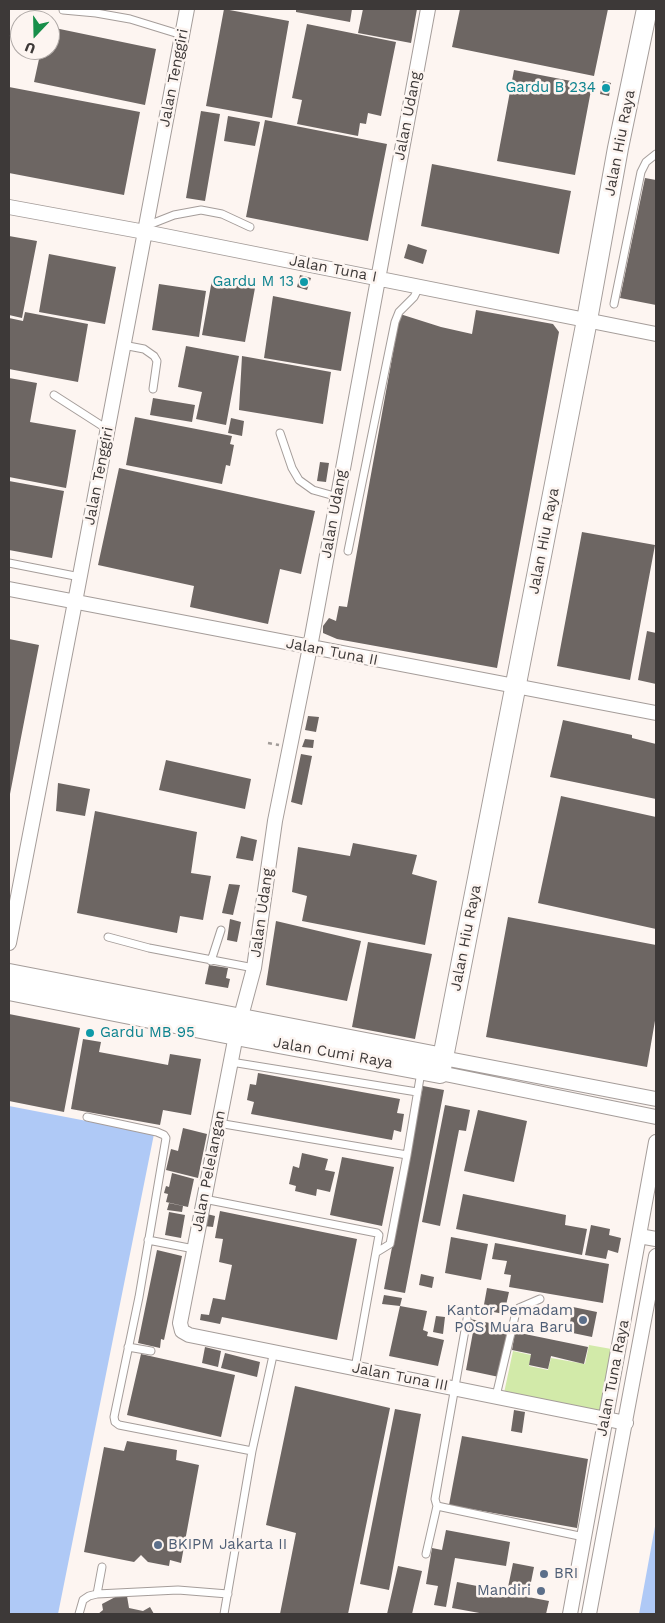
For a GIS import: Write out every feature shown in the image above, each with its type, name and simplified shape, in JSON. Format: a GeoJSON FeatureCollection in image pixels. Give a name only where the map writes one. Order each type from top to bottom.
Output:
{"type":"FeatureCollection","features":[{"type":"Feature","properties":{"kind":"street","name":"Jalan Tenggiri"},"geometry":{"type":"LineString","coordinates":[[9,943],[187,9]]}},
{"type":"Feature","properties":{"kind":"street","name":"Jalan Udang"},"geometry":{"type":"LineString","coordinates":[[238,1027],[254,968],[275,821],[310,648],[428,9]]}},
{"type":"Feature","properties":{"kind":"street","name":"Jalan Hiu Raya"},"geometry":{"type":"LineString","coordinates":[[435,1067],[515,686],[646,9]]}},
{"type":"Feature","properties":{"kind":"street","name":"Jalan Tuna I"},"geometry":{"type":"LineString","coordinates":[[9,207],[145,229],[419,287],[656,334]]}},
{"type":"Feature","properties":{"kind":"street","name":"Jalan Tuna II"},"geometry":{"type":"LineString","coordinates":[[9,589],[656,713]]}},
{"type":"Feature","properties":{"kind":"street","name":"Jalan Cumi Raya"},"geometry":{"type":"LineString","coordinates":[[9,974],[137,1008]]}},
{"type":"Feature","properties":{"kind":"street","name":"Jalan Cumi Raya"},"geometry":{"type":"LineString","coordinates":[[9,990],[137,1008],[360,1050],[656,1117]]}},
{"type":"Feature","properties":{"kind":"street","name":"Jalan Pelelangan"},"geometry":{"type":"LineString","coordinates":[[180,1323],[238,1027]]}},
{"type":"Feature","properties":{"kind":"street","name":"Jalan Cumi Raya"},"geometry":{"type":"LineString","coordinates":[[435,1067],[586,1087],[656,1100]]}},
{"type":"Feature","properties":{"kind":"street"},"geometry":{"type":"LineString","coordinates":[[583,1102],[586,1087]]}},
{"type":"Feature","properties":{"kind":"street","name":"Jalan Tuna Raya"},"geometry":{"type":"LineString","coordinates":[[570,1614],[656,1142]]}},
{"type":"Feature","properties":{"kind":"street"},"geometry":{"type":"LineString","coordinates":[[639,1236],[656,1239]]}},
{"type":"Feature","properties":{"kind":"street","name":"Jalan Tuna Raya"},"geometry":{"type":"LineString","coordinates":[[589,1614],[656,1256]]}},
{"type":"Feature","properties":{"kind":"street","name":"Jalan Tuna III"},"geometry":{"type":"LineString","coordinates":[[180,1323],[182,1331],[189,1334],[626,1423]]}},
{"type":"Feature","properties":{"kind":"lane"},"geometry":{"type":"LineString","coordinates":[[63,10],[130,19],[182,35]]}},
{"type":"Feature","properties":{"kind":"lane"},"geometry":{"type":"LineString","coordinates":[[614,304],[642,172],[646,162],[656,154]]}},
{"type":"Feature","properties":{"kind":"lane"},"geometry":{"type":"LineString","coordinates":[[145,229],[174,215],[202,210],[222,214],[250,227]]}},
{"type":"Feature","properties":{"kind":"lane"},"geometry":{"type":"LineString","coordinates":[[348,551],[394,322],[399,312],[414,297],[419,287]]}},
{"type":"Feature","properties":{"kind":"lane"},"geometry":{"type":"LineString","coordinates":[[123,345],[144,349],[154,356],[157,361],[153,389]]}},
{"type":"Feature","properties":{"kind":"lane"},"geometry":{"type":"LineString","coordinates":[[54,394],[107,429]]}},
{"type":"Feature","properties":{"kind":"lane"},"geometry":{"type":"LineString","coordinates":[[280,433],[292,468],[299,480],[313,490],[338,497]]}},
{"type":"Feature","properties":{"kind":"lane"},"geometry":{"type":"LineString","coordinates":[[9,563],[80,577]]}},
{"type":"Feature","properties":{"kind":"lane"},"geometry":{"type":"LineString","coordinates":[[211,961],[221,930]]}},
{"type":"Feature","properties":{"kind":"lane"},"geometry":{"type":"LineString","coordinates":[[108,937],[211,961],[254,968]]}},
{"type":"Feature","properties":{"kind":"lane"},"geometry":{"type":"LineString","coordinates":[[231,1062],[417,1092]]}},
{"type":"Feature","properties":{"kind":"lane"},"geometry":{"type":"LineString","coordinates":[[377,1252],[390,1244],[408,1155],[417,1092],[435,1067]]}},
{"type":"Feature","properties":{"kind":"lane"},"geometry":{"type":"LineString","coordinates":[[87,1117],[156,1132],[166,1138],[114,1417],[115,1422],[252,1451]]}},
{"type":"Feature","properties":{"kind":"lane"},"geometry":{"type":"LineString","coordinates":[[218,1123],[408,1155]]}},
{"type":"Feature","properties":{"kind":"lane"},"geometry":{"type":"LineString","coordinates":[[203,1199],[377,1233],[380,1237],[355,1368]]}},
{"type":"Feature","properties":{"kind":"lane"},"geometry":{"type":"LineString","coordinates":[[148,1240],[194,1249]]}},
{"type":"Feature","properties":{"kind":"lane"},"geometry":{"type":"LineString","coordinates":[[496,1396],[516,1312],[519,1308],[540,1299]]}},
{"type":"Feature","properties":{"kind":"lane"},"geometry":{"type":"LineString","coordinates":[[426,1554],[438,1506],[435,1499],[467,1319]]}},
{"type":"Feature","properties":{"kind":"lane"},"geometry":{"type":"LineString","coordinates":[[128,1346],[151,1351]]}},
{"type":"Feature","properties":{"kind":"lane"},"geometry":{"type":"LineString","coordinates":[[224,1614],[252,1451],[274,1351]]}},
{"type":"Feature","properties":{"kind":"lane"},"geometry":{"type":"LineString","coordinates":[[438,1506],[584,1537]]}},
{"type":"Feature","properties":{"kind":"lane"},"geometry":{"type":"LineString","coordinates":[[97,1594],[102,1567]]}},
{"type":"Feature","properties":{"kind":"lane"},"geometry":{"type":"LineString","coordinates":[[79,1614],[83,1600],[97,1594],[178,1590],[228,1594]]}},
{"type":"Feature","properties":{"kind":"green space"},"geometry":{"type":"Polygon","coordinates":[[[589,1345],[617,1350],[604,1414],[504,1393],[513,1351],[531,1355],[529,1366],[548,1370],[551,1358],[585,1364],[589,1345]]]}},
{"type":"Feature","properties":{"kind":"water"},"geometry":{"type":"Polygon","coordinates":[[[9,1106],[154,1134],[58,1614],[9,1614],[9,1106]]]}},
{"type":"Feature","properties":{"kind":"water"},"geometry":{"type":"Polygon","coordinates":[[[656,1521],[656,1614],[639,1614],[656,1521]]]}},
{"type":"Feature","properties":{"kind":"building"},"geometry":{"type":"Polygon","coordinates":[[[224,9],[289,21],[272,118],[206,106],[224,9]]]}},
{"type":"Feature","properties":{"kind":"building"},"geometry":{"type":"Polygon","coordinates":[[[296,9],[352,9],[350,22],[296,12],[296,9]]]}},
{"type":"Feature","properties":{"kind":"building"},"geometry":{"type":"Polygon","coordinates":[[[363,9],[417,9],[411,43],[358,33],[363,9]]]}},
{"type":"Feature","properties":{"kind":"building"},"geometry":{"type":"Polygon","coordinates":[[[460,9],[608,9],[594,76],[452,47],[460,9]]]}},
{"type":"Feature","properties":{"kind":"building"},"geometry":{"type":"Polygon","coordinates":[[[307,24],[396,42],[381,116],[368,113],[366,124],[360,123],[358,136],[297,124],[302,100],[292,98],[307,24]]]}},
{"type":"Feature","properties":{"kind":"building"},"geometry":{"type":"Polygon","coordinates":[[[60,29],[156,49],[145,105],[34,82],[39,60],[60,60],[60,29]]]}},
{"type":"Feature","properties":{"kind":"building"},"geometry":{"type":"Polygon","coordinates":[[[514,70],[592,85],[575,175],[497,161],[514,70]]]}},
{"type":"Feature","properties":{"kind":"building","name":"Gardu B 234"},"geometry":{"type":"Polygon","coordinates":[[[603,81],[611,83],[609,96],[600,94],[603,81]]]}},
{"type":"Feature","properties":{"kind":"building"},"geometry":{"type":"Polygon","coordinates":[[[9,87],[140,112],[124,195],[9,173],[9,87]]]}},
{"type":"Feature","properties":{"kind":"building"},"geometry":{"type":"Polygon","coordinates":[[[201,111],[220,114],[205,201],[186,198],[201,111]]]}},
{"type":"Feature","properties":{"kind":"building"},"geometry":{"type":"Polygon","coordinates":[[[228,116],[260,122],[255,146],[224,141],[228,116]]]}},
{"type":"Feature","properties":{"kind":"building"},"geometry":{"type":"Polygon","coordinates":[[[265,120],[387,144],[368,241],[246,217],[265,120]]]}},
{"type":"Feature","properties":{"kind":"building"},"geometry":{"type":"Polygon","coordinates":[[[432,164],[571,191],[559,254],[421,226],[432,164]]]}},
{"type":"Feature","properties":{"kind":"building"},"geometry":{"type":"Polygon","coordinates":[[[645,178],[656,180],[656,305],[620,298],[645,178]]]}},
{"type":"Feature","properties":{"kind":"building"},"geometry":{"type":"Polygon","coordinates":[[[9,236],[37,241],[22,318],[9,315],[9,236]]]}},
{"type":"Feature","properties":{"kind":"building"},"geometry":{"type":"Polygon","coordinates":[[[408,244],[427,250],[423,264],[404,258],[408,244]]]}},
{"type":"Feature","properties":{"kind":"building"},"geometry":{"type":"Polygon","coordinates":[[[49,254],[116,267],[105,324],[39,312],[49,254]]]}},
{"type":"Feature","properties":{"kind":"building","name":"Gardu M 13"},"geometry":{"type":"Polygon","coordinates":[[[300,275],[311,278],[307,290],[297,287],[300,275]]]}},
{"type":"Feature","properties":{"kind":"building"},"geometry":{"type":"Polygon","coordinates":[[[212,280],[255,288],[245,342],[202,335],[212,280]]]}},
{"type":"Feature","properties":{"kind":"building"},"geometry":{"type":"Polygon","coordinates":[[[159,284],[206,291],[199,337],[152,330],[159,284]]]}},
{"type":"Feature","properties":{"kind":"building"},"geometry":{"type":"Polygon","coordinates":[[[273,296],[351,312],[341,371],[264,358],[273,296]]]}},
{"type":"Feature","properties":{"kind":"building"},"geometry":{"type":"Polygon","coordinates":[[[476,310],[553,324],[559,332],[497,668],[337,639],[323,633],[323,626],[329,618],[336,621],[339,606],[347,607],[400,314],[441,327],[472,334],[476,310]]]}},
{"type":"Feature","properties":{"kind":"building"},"geometry":{"type":"Polygon","coordinates":[[[25,312],[88,324],[78,382],[9,369],[9,318],[23,321],[25,312]]]}},
{"type":"Feature","properties":{"kind":"building"},"geometry":{"type":"Polygon","coordinates":[[[186,346],[239,356],[226,425],[196,419],[202,392],[178,387],[186,346]]]}},
{"type":"Feature","properties":{"kind":"building"},"geometry":{"type":"Polygon","coordinates":[[[242,356],[331,372],[323,424],[239,410],[242,356]]]}},
{"type":"Feature","properties":{"kind":"building"},"geometry":{"type":"Polygon","coordinates":[[[9,378],[37,383],[30,422],[76,430],[66,488],[9,477],[9,378]]]}},
{"type":"Feature","properties":{"kind":"building"},"geometry":{"type":"Polygon","coordinates":[[[153,398],[195,405],[192,422],[150,415],[153,398]]]}},
{"type":"Feature","properties":{"kind":"building"},"geometry":{"type":"Polygon","coordinates":[[[135,417],[232,436],[230,444],[234,445],[230,466],[226,465],[222,484],[126,465],[135,417]]]}},
{"type":"Feature","properties":{"kind":"building"},"geometry":{"type":"Polygon","coordinates":[[[231,418],[244,421],[242,436],[228,433],[231,418]]]}},
{"type":"Feature","properties":{"kind":"building"},"geometry":{"type":"Polygon","coordinates":[[[320,462],[329,463],[326,482],[317,481],[320,462]]]}},
{"type":"Feature","properties":{"kind":"building"},"geometry":{"type":"Polygon","coordinates":[[[119,468],[315,511],[301,574],[280,569],[268,624],[190,607],[194,586],[98,565],[119,468]]]}},
{"type":"Feature","properties":{"kind":"building"},"geometry":{"type":"Polygon","coordinates":[[[9,481],[64,491],[52,558],[9,550],[9,481]]]}},
{"type":"Feature","properties":{"kind":"building"},"geometry":{"type":"Polygon","coordinates":[[[582,532],[655,545],[630,680],[557,666],[582,532]]]}},
{"type":"Feature","properties":{"kind":"building"},"geometry":{"type":"Polygon","coordinates":[[[647,631],[656,633],[656,684],[638,680],[647,631]]]}},
{"type":"Feature","properties":{"kind":"building"},"geometry":{"type":"Polygon","coordinates":[[[9,639],[39,645],[10,794],[9,794],[9,639]]]}},
{"type":"Feature","properties":{"kind":"building"},"geometry":{"type":"Polygon","coordinates":[[[308,716],[319,717],[316,732],[305,730],[308,716]]]}},
{"type":"Feature","properties":{"kind":"building"},"geometry":{"type":"Polygon","coordinates":[[[563,720],[632,735],[632,738],[656,744],[656,799],[550,777],[563,720]]]}},
{"type":"Feature","properties":{"kind":"building"},"geometry":{"type":"Polygon","coordinates":[[[305,739],[314,740],[313,748],[302,747],[305,739]]]}},
{"type":"Feature","properties":{"kind":"building"},"geometry":{"type":"Polygon","coordinates":[[[301,754],[312,756],[302,805],[291,802],[301,754]]]}},
{"type":"Feature","properties":{"kind":"building"},"geometry":{"type":"Polygon","coordinates":[[[166,760],[251,779],[245,809],[159,790],[166,760]]]}},
{"type":"Feature","properties":{"kind":"building"},"geometry":{"type":"Polygon","coordinates":[[[58,783],[90,789],[85,816],[56,811],[58,783]]]}},
{"type":"Feature","properties":{"kind":"building"},"geometry":{"type":"Polygon","coordinates":[[[561,796],[656,817],[656,929],[538,903],[561,796]]]}},
{"type":"Feature","properties":{"kind":"building"},"geometry":{"type":"Polygon","coordinates":[[[95,811],[197,832],[191,873],[211,876],[203,920],[180,916],[177,933],[77,913],[95,811]]]}},
{"type":"Feature","properties":{"kind":"building"},"geometry":{"type":"Polygon","coordinates":[[[241,836],[257,840],[253,861],[236,858],[241,836]]]}},
{"type":"Feature","properties":{"kind":"building"},"geometry":{"type":"Polygon","coordinates":[[[353,843],[417,855],[412,874],[437,881],[425,945],[302,921],[307,896],[292,892],[298,847],[350,856],[353,843]]]}},
{"type":"Feature","properties":{"kind":"building"},"geometry":{"type":"Polygon","coordinates":[[[229,884],[240,885],[233,915],[222,913],[229,884]]]}},
{"type":"Feature","properties":{"kind":"building"},"geometry":{"type":"Polygon","coordinates":[[[508,917],[656,945],[656,1015],[647,1067],[486,1037],[508,917]]]}},
{"type":"Feature","properties":{"kind":"building"},"geometry":{"type":"Polygon","coordinates":[[[230,919],[241,922],[237,942],[227,940],[230,919]]]}},
{"type":"Feature","properties":{"kind":"building"},"geometry":{"type":"Polygon","coordinates":[[[276,921],[361,941],[347,1001],[266,985],[276,921]]]}},
{"type":"Feature","properties":{"kind":"building"},"geometry":{"type":"Polygon","coordinates":[[[368,942],[432,954],[415,1039],[352,1027],[368,942]]]}},
{"type":"Feature","properties":{"kind":"building"},"geometry":{"type":"Polygon","coordinates":[[[209,965],[228,968],[226,978],[230,979],[228,988],[205,984],[209,965]]]}},
{"type":"Feature","properties":{"kind":"building"},"geometry":{"type":"Polygon","coordinates":[[[9,1014],[80,1028],[64,1112],[9,1101],[9,1014]]]}},
{"type":"Feature","properties":{"kind":"building"},"geometry":{"type":"Polygon","coordinates":[[[83,1039],[101,1042],[99,1052],[168,1065],[170,1054],[201,1059],[191,1115],[163,1110],[160,1125],[71,1109],[83,1039]]]}},
{"type":"Feature","properties":{"kind":"building"},"geometry":{"type":"Polygon","coordinates":[[[258,1073],[400,1099],[397,1113],[404,1114],[401,1132],[394,1130],[392,1140],[251,1114],[254,1102],[247,1100],[250,1084],[256,1085],[258,1073]]]}},
{"type":"Feature","properties":{"kind":"building"},"geometry":{"type":"Polygon","coordinates":[[[423,1086],[444,1090],[405,1293],[384,1289],[423,1086]]]}},
{"type":"Feature","properties":{"kind":"building"},"geometry":{"type":"Polygon","coordinates":[[[445,1105],[470,1110],[466,1131],[459,1130],[440,1226],[422,1222],[445,1105]]]}},
{"type":"Feature","properties":{"kind":"building"},"geometry":{"type":"Polygon","coordinates":[[[478,1110],[527,1121],[514,1182],[464,1171],[478,1110]]]}},
{"type":"Feature","properties":{"kind":"building"},"geometry":{"type":"Polygon","coordinates":[[[183,1128],[207,1134],[198,1178],[166,1170],[171,1149],[178,1151],[183,1128]]]}},
{"type":"Feature","properties":{"kind":"building"},"geometry":{"type":"Polygon","coordinates":[[[302,1153],[328,1159],[325,1170],[335,1172],[330,1192],[317,1189],[316,1196],[295,1191],[296,1186],[289,1184],[293,1166],[299,1168],[302,1153]]]}},
{"type":"Feature","properties":{"kind":"building"},"geometry":{"type":"Polygon","coordinates":[[[342,1157],[394,1167],[382,1226],[330,1215],[342,1157]]]}},
{"type":"Feature","properties":{"kind":"building"},"geometry":{"type":"Polygon","coordinates":[[[172,1173],[194,1179],[188,1207],[166,1202],[168,1194],[164,1193],[166,1186],[169,1187],[172,1173]]]}},
{"type":"Feature","properties":{"kind":"building"},"geometry":{"type":"Polygon","coordinates":[[[463,1194],[566,1215],[565,1225],[587,1229],[582,1255],[456,1229],[463,1194]]]}},
{"type":"Feature","properties":{"kind":"building"},"geometry":{"type":"Polygon","coordinates":[[[169,1203],[183,1206],[182,1212],[167,1210],[169,1203]]]}},
{"type":"Feature","properties":{"kind":"building"},"geometry":{"type":"Polygon","coordinates":[[[220,1211],[357,1239],[337,1340],[222,1317],[220,1324],[200,1320],[201,1314],[209,1315],[213,1298],[225,1300],[232,1265],[219,1262],[223,1239],[215,1238],[220,1211]]]}},
{"type":"Feature","properties":{"kind":"building"},"geometry":{"type":"Polygon","coordinates":[[[169,1212],[185,1215],[181,1238],[165,1235],[169,1212]]]}},
{"type":"Feature","properties":{"kind":"building"},"geometry":{"type":"Polygon","coordinates":[[[207,1214],[215,1216],[213,1227],[204,1226],[207,1214]]]}},
{"type":"Feature","properties":{"kind":"building"},"geometry":{"type":"Polygon","coordinates":[[[591,1225],[610,1229],[609,1235],[621,1238],[618,1253],[608,1250],[606,1259],[585,1255],[591,1225]]]}},
{"type":"Feature","properties":{"kind":"building"},"geometry":{"type":"Polygon","coordinates":[[[451,1237],[488,1244],[481,1280],[445,1273],[451,1237]]]}},
{"type":"Feature","properties":{"kind":"building"},"geometry":{"type":"Polygon","coordinates":[[[495,1243],[609,1264],[603,1303],[509,1287],[511,1275],[504,1274],[507,1261],[492,1259],[495,1243]]]}},
{"type":"Feature","properties":{"kind":"building"},"geometry":{"type":"Polygon","coordinates":[[[157,1250],[182,1256],[164,1340],[161,1339],[160,1348],[138,1343],[157,1250]]]}},
{"type":"Feature","properties":{"kind":"building"},"geometry":{"type":"Polygon","coordinates":[[[421,1274],[434,1277],[432,1288],[419,1285],[421,1274]]]}},
{"type":"Feature","properties":{"kind":"building"},"geometry":{"type":"Polygon","coordinates":[[[487,1288],[509,1292],[504,1314],[483,1310],[487,1288]]]}},
{"type":"Feature","properties":{"kind":"building"},"geometry":{"type":"Polygon","coordinates":[[[384,1295],[402,1298],[400,1306],[382,1304],[384,1295]]]}},
{"type":"Feature","properties":{"kind":"building"},"geometry":{"type":"Polygon","coordinates":[[[400,1306],[427,1311],[423,1330],[428,1332],[427,1336],[444,1340],[438,1366],[389,1356],[400,1306]]]}},
{"type":"Feature","properties":{"kind":"building","name":"Kantor Pemadam POS Muara Baru"},"geometry":{"type":"Polygon","coordinates":[[[573,1307],[597,1312],[592,1337],[568,1332],[573,1307]]]}},
{"type":"Feature","properties":{"kind":"building"},"geometry":{"type":"Polygon","coordinates":[[[436,1316],[445,1317],[443,1334],[433,1332],[436,1316]]]}},
{"type":"Feature","properties":{"kind":"building"},"geometry":{"type":"Polygon","coordinates":[[[470,1319],[510,1327],[499,1377],[466,1370],[473,1332],[468,1330],[470,1319]]]}},
{"type":"Feature","properties":{"kind":"building"},"geometry":{"type":"Polygon","coordinates":[[[515,1332],[588,1347],[584,1364],[551,1356],[548,1369],[529,1365],[531,1354],[512,1350],[515,1332]]]}},
{"type":"Feature","properties":{"kind":"building"},"geometry":{"type":"Polygon","coordinates":[[[205,1347],[221,1351],[218,1367],[202,1363],[205,1347]]]}},
{"type":"Feature","properties":{"kind":"building"},"geometry":{"type":"Polygon","coordinates":[[[225,1353],[260,1362],[257,1377],[221,1368],[225,1353]]]}},
{"type":"Feature","properties":{"kind":"building"},"geometry":{"type":"Polygon","coordinates":[[[141,1354],[235,1375],[221,1437],[127,1415],[141,1354]]]}},
{"type":"Feature","properties":{"kind":"building"},"geometry":{"type":"Polygon","coordinates":[[[295,1386],[390,1408],[348,1614],[280,1614],[296,1533],[266,1525],[295,1386]]]}},
{"type":"Feature","properties":{"kind":"building"},"geometry":{"type":"Polygon","coordinates":[[[395,1409],[421,1414],[389,1590],[360,1584],[395,1409]]]}},
{"type":"Feature","properties":{"kind":"building"},"geometry":{"type":"Polygon","coordinates":[[[514,1410],[525,1412],[522,1433],[511,1431],[514,1410]]]}},
{"type":"Feature","properties":{"kind":"building"},"geometry":{"type":"Polygon","coordinates":[[[462,1436],[588,1459],[577,1528],[449,1505],[462,1436]]]}},
{"type":"Feature","properties":{"kind":"building"},"geometry":{"type":"Polygon","coordinates":[[[127,1441],[177,1450],[176,1460],[199,1465],[181,1563],[170,1560],[169,1566],[148,1562],[141,1555],[134,1562],[84,1552],[104,1447],[124,1451],[127,1441]]]}},
{"type":"Feature","properties":{"kind":"building"},"geometry":{"type":"Polygon","coordinates":[[[446,1530],[510,1542],[506,1566],[455,1558],[446,1607],[434,1605],[438,1586],[426,1584],[432,1548],[442,1550],[446,1530]]]}},
{"type":"Feature","properties":{"kind":"building"},"geometry":{"type":"Polygon","coordinates":[[[513,1563],[534,1567],[528,1597],[549,1601],[546,1614],[485,1614],[452,1608],[457,1582],[507,1592],[513,1563]]]}},
{"type":"Feature","properties":{"kind":"building"},"geometry":{"type":"Polygon","coordinates":[[[398,1566],[422,1571],[412,1614],[387,1614],[398,1566]]]}},
{"type":"Feature","properties":{"kind":"building"},"geometry":{"type":"Polygon","coordinates":[[[121,1594],[127,1596],[129,1608],[143,1611],[150,1607],[154,1614],[98,1614],[103,1610],[102,1604],[121,1594]]]}},
{"type":"Feature","properties":{"kind":"place","name":"Gardu B 234"},"geometry":{"type":"Point","coordinates":[606,88]}},
{"type":"Feature","properties":{"kind":"place","name":"Gardu M 13"},"geometry":{"type":"Point","coordinates":[304,282]}},
{"type":"Feature","properties":{"kind":"place","name":"Gardu MB 95"},"geometry":{"type":"Point","coordinates":[90,1033]}},
{"type":"Feature","properties":{"kind":"place","name":"Kantor Pemadam POS Muara Baru"},"geometry":{"type":"Point","coordinates":[583,1320]}},
{"type":"Feature","properties":{"kind":"place","name":"BKIPM Jakarta II"},"geometry":{"type":"Point","coordinates":[158,1545]}},
{"type":"Feature","properties":{"kind":"place","name":"BRI"},"geometry":{"type":"Point","coordinates":[544,1574]}},
{"type":"Feature","properties":{"kind":"place","name":"Mandiri"},"geometry":{"type":"Point","coordinates":[541,1591]}}]}
